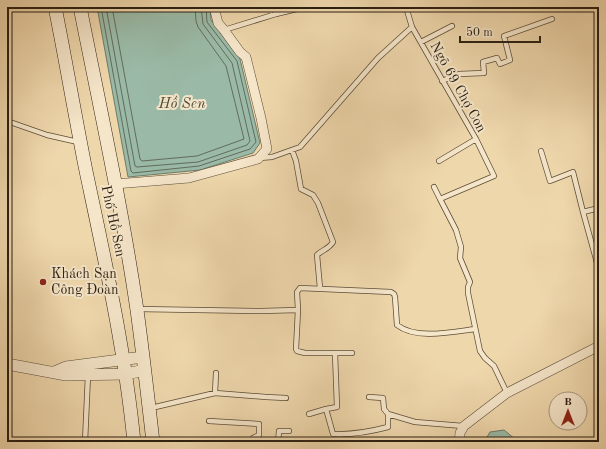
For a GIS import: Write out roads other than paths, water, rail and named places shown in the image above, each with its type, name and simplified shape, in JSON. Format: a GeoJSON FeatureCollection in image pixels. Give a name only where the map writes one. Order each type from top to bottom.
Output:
{"type":"FeatureCollection","features":[{"type":"Feature","properties":{"kind":"main road","name":"Phố Hồ Sen"},"geometry":{"type":"LineString","coordinates":[[55,7],[118,326],[126,374],[134,442]]}},
{"type":"Feature","properties":{"kind":"main road","name":"Phố Hồ Sen"},"geometry":{"type":"LineString","coordinates":[[80,7],[115,184],[137,309],[153,442]]}},
{"type":"Feature","properties":{"kind":"street"},"geometry":{"type":"LineString","coordinates":[[115,184],[190,178],[258,158],[267,149],[246,57],[240,52],[218,23],[214,7]]}},
{"type":"Feature","properties":{"kind":"street"},"geometry":{"type":"LineString","coordinates":[[459,442],[460,433],[464,426],[507,393],[599,346]]}},
{"type":"Feature","properties":{"kind":"street"},"geometry":{"type":"LineString","coordinates":[[54,372],[66,367],[143,357]]}},
{"type":"Feature","properties":{"kind":"street"},"geometry":{"type":"LineString","coordinates":[[7,364],[66,375],[126,374],[145,370]]}},
{"type":"Feature","properties":{"kind":"lane"},"geometry":{"type":"LineString","coordinates":[[274,7],[276,14]]}},
{"type":"Feature","properties":{"kind":"lane"},"geometry":{"type":"LineString","coordinates":[[224,30],[305,7]]}},
{"type":"Feature","properties":{"kind":"lane","name":"Ngõ 69 Chợ Con"},"geometry":{"type":"LineString","coordinates":[[406,7],[412,27],[476,139],[494,176],[440,199]]}},
{"type":"Feature","properties":{"kind":"lane"},"geometry":{"type":"LineString","coordinates":[[442,81],[459,74],[484,73],[483,62],[497,58],[500,64],[510,60],[504,36],[552,19]]}},
{"type":"Feature","properties":{"kind":"lane"},"geometry":{"type":"LineString","coordinates":[[420,42],[452,26]]}},
{"type":"Feature","properties":{"kind":"lane"},"geometry":{"type":"LineString","coordinates":[[258,158],[272,158],[300,147],[378,58],[412,27]]}},
{"type":"Feature","properties":{"kind":"lane"},"geometry":{"type":"LineString","coordinates":[[7,121],[47,136],[81,142]]}},
{"type":"Feature","properties":{"kind":"lane"},"geometry":{"type":"LineString","coordinates":[[439,161],[476,139]]}},
{"type":"Feature","properties":{"kind":"lane"},"geometry":{"type":"LineString","coordinates":[[292,150],[296,161],[301,189],[313,195],[318,203],[333,242],[331,246],[317,255],[320,288]]}},
{"type":"Feature","properties":{"kind":"lane"},"geometry":{"type":"LineString","coordinates":[[541,151],[550,180],[573,172],[599,270]]}},
{"type":"Feature","properties":{"kind":"lane"},"geometry":{"type":"LineString","coordinates":[[434,188],[460,240],[460,258],[470,282],[468,293],[480,351],[494,366],[507,393]]}},
{"type":"Feature","properties":{"kind":"lane"},"geometry":{"type":"LineString","coordinates":[[583,212],[599,208]]}},
{"type":"Feature","properties":{"kind":"lane"},"geometry":{"type":"LineString","coordinates":[[352,353],[305,353],[297,351],[297,292],[300,288],[391,292],[395,297],[397,325],[401,328],[416,332],[434,334],[475,329]]}},
{"type":"Feature","properties":{"kind":"lane"},"geometry":{"type":"LineString","coordinates":[[137,309],[178,308],[261,311],[298,310]]}},
{"type":"Feature","properties":{"kind":"lane"},"geometry":{"type":"LineString","coordinates":[[309,414],[337,407],[335,353]]}},
{"type":"Feature","properties":{"kind":"lane"},"geometry":{"type":"LineString","coordinates":[[215,393],[216,373]]}},
{"type":"Feature","properties":{"kind":"lane"},"geometry":{"type":"LineString","coordinates":[[85,442],[88,375]]}},
{"type":"Feature","properties":{"kind":"lane"},"geometry":{"type":"LineString","coordinates":[[149,408],[215,393],[286,398]]}},
{"type":"Feature","properties":{"kind":"lane"},"geometry":{"type":"LineString","coordinates":[[369,397],[383,398],[384,409],[388,414],[415,422],[464,426]]}},
{"type":"Feature","properties":{"kind":"lane"},"geometry":{"type":"LineString","coordinates":[[326,410],[333,434],[348,435],[388,427],[388,414]]}},
{"type":"Feature","properties":{"kind":"lane"},"geometry":{"type":"LineString","coordinates":[[209,421],[259,424],[259,435],[253,438],[252,442]]}},
{"type":"Feature","properties":{"kind":"lane"},"geometry":{"type":"LineString","coordinates":[[278,442],[279,431],[289,431]]}},
{"type":"Feature","properties":{"kind":"water","name":"Hồ Sen"},"geometry":{"type":"Polygon","coordinates":[[[97,7],[210,7],[211,20],[240,59],[260,143],[253,153],[200,170],[128,177],[97,7]]]}},
{"type":"Feature","properties":{"kind":"water"},"geometry":{"type":"Polygon","coordinates":[[[504,430],[515,439],[515,442],[484,442],[490,432],[504,430]]]}},
{"type":"Feature","properties":{"kind":"place","name":"Khách Sạn Công Đoàn"},"geometry":{"type":"Point","coordinates":[43,282]}}]}
